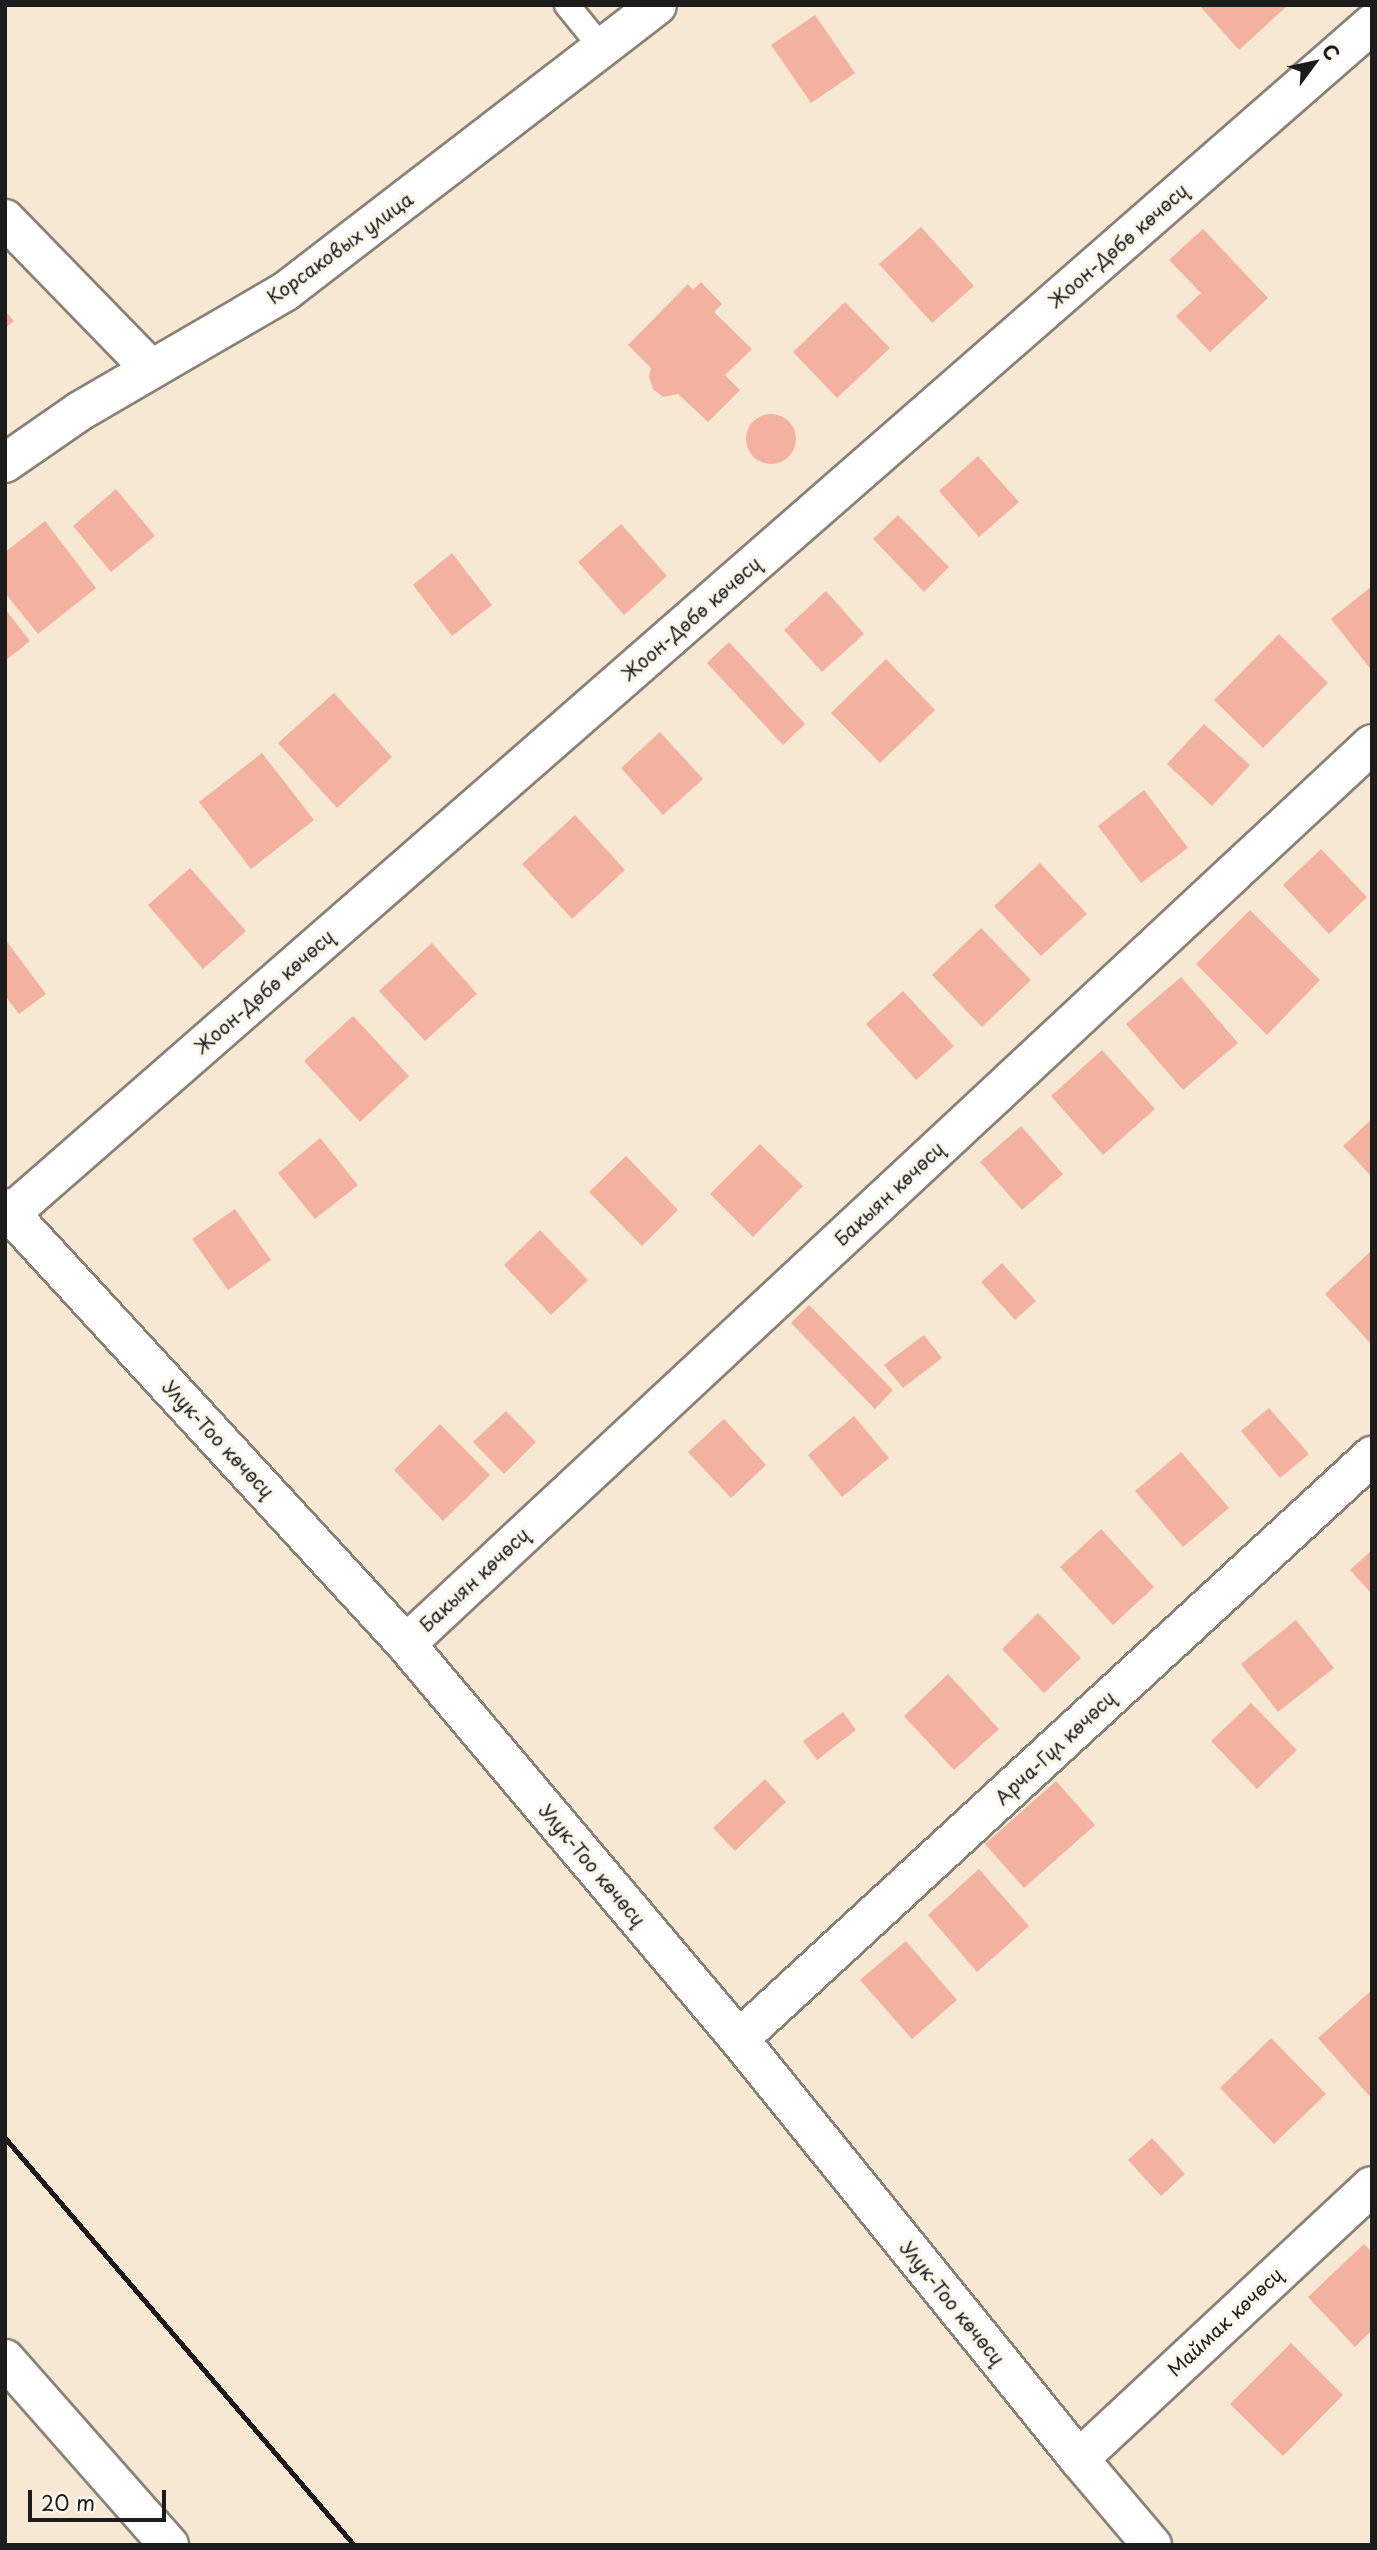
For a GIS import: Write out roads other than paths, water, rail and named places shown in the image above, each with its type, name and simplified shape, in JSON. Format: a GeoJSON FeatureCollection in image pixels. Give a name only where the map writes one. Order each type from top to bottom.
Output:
{"type":"FeatureCollection","features":[{"type":"Feature","properties":{"kind":"street","name":"Корсаковых улица"},"geometry":{"type":"LineString","coordinates":[[5,463],[80,411],[286,291],[657,5]]}},
{"type":"Feature","properties":{"kind":"street","name":"Жоон-Дөбө көчөсү"},"geometry":{"type":"LineString","coordinates":[[8,1211],[1372,24]]}},
{"type":"Feature","properties":{"kind":"street"},"geometry":{"type":"LineString","coordinates":[[5,219],[151,369]]}},
{"type":"Feature","properties":{"kind":"street","name":"Бакыян көчөсү"},"geometry":{"type":"LineString","coordinates":[[406,1644],[1372,744]]}},
{"type":"Feature","properties":{"kind":"street","name":"Улук-Тоо көчөсү"},"geometry":{"type":"LineString","coordinates":[[8,1211],[406,1644],[739,2039],[1079,2459],[1152,2545]]}},
{"type":"Feature","properties":{"kind":"street","name":"Арча-Гүл көчөсү"},"geometry":{"type":"LineString","coordinates":[[739,2039],[1372,1456]]}},
{"type":"Feature","properties":{"kind":"street","name":"Маймак көчөсү"},"geometry":{"type":"LineString","coordinates":[[1079,2459],[1372,2186]]}},
{"type":"Feature","properties":{"kind":"street"},"geometry":{"type":"LineString","coordinates":[[5,2359],[169,2545]]}},
{"type":"Feature","properties":{"kind":"lane"},"geometry":{"type":"LineString","coordinates":[[567,5],[602,48]]}},
{"type":"Feature","properties":{"kind":"railway"},"geometry":{"type":"LineString","coordinates":[[5,2138],[354,2545]]}}]}
